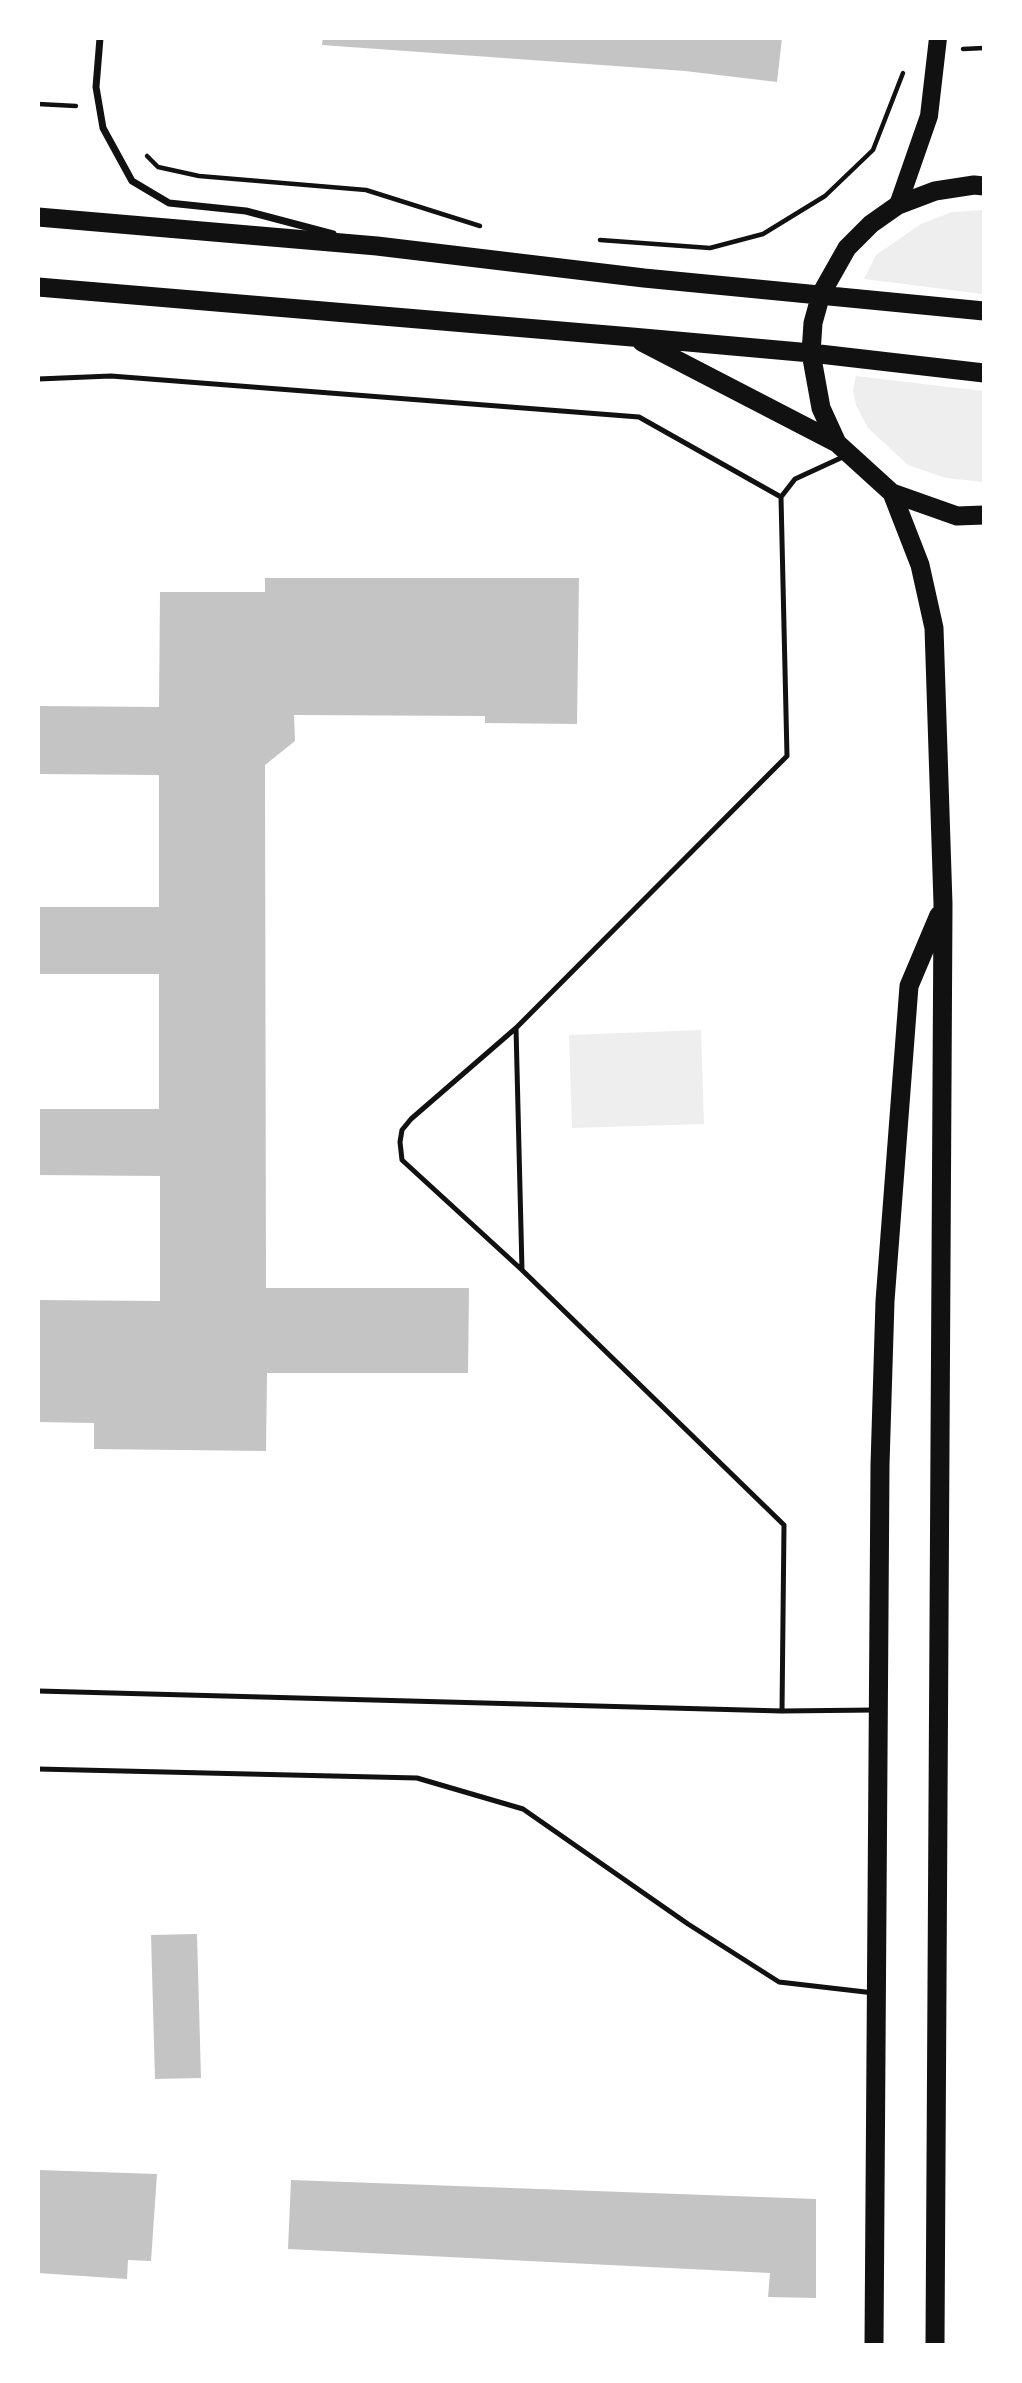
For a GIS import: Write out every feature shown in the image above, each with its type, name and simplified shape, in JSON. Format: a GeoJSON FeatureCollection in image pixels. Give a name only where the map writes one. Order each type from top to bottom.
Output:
{"type":"FeatureCollection","features":[{"type":"Feature","properties":{"kind":"highway"},"geometry":{"type":"LineString","coordinates":[[843,449],[821,408],[811,354],[813,323],[821,294],[847,248],[870,223],[898,205],[934,191],[984,186]]}},
{"type":"Feature","properties":{"kind":"highway"},"geometry":{"type":"LineString","coordinates":[[38,217],[377,246],[643,278],[984,311]]}},
{"type":"Feature","properties":{"kind":"highway"},"geometry":{"type":"LineString","coordinates":[[38,287],[632,337],[984,373]]}},
{"type":"Feature","properties":{"kind":"highway"},"geometry":{"type":"LineString","coordinates":[[632,337],[843,449],[892,493],[957,516],[984,515]]}},
{"type":"Feature","properties":{"kind":"highway"},"geometry":{"type":"LineString","coordinates":[[892,493],[920,565],[934,628],[943,904],[935,2344]]}},
{"type":"Feature","properties":{"kind":"highway"},"geometry":{"type":"LineString","coordinates":[[874,2344],[877,1710],[885,1301],[909,986],[943,904]]}},
{"type":"Feature","properties":{"kind":"main road"},"geometry":{"type":"LineString","coordinates":[[898,205],[929,116],[938,44]]}},
{"type":"Feature","properties":{"kind":"street"},"geometry":{"type":"LineString","coordinates":[[100,38],[96,87],[103,128],[132,181],[169,203],[246,211],[377,246]]}},
{"type":"Feature","properties":{"kind":"lane"},"geometry":{"type":"LineString","coordinates":[[38,379],[111,376],[639,417],[781,497]]}},
{"type":"Feature","properties":{"kind":"lane"},"geometry":{"type":"LineString","coordinates":[[782,1711],[783,1525],[522,1270],[411,1170],[402,1160],[400,1142],[402,1130],[411,1119],[516,1028],[787,757],[781,497],[796,480],[843,449]]}},
{"type":"Feature","properties":{"kind":"lane"},"geometry":{"type":"LineString","coordinates":[[516,1028],[522,1270]]}},
{"type":"Feature","properties":{"kind":"lane"},"geometry":{"type":"LineString","coordinates":[[38,1691],[782,1711],[877,1710]]}},
{"type":"Feature","properties":{"kind":"lane"},"geometry":{"type":"LineString","coordinates":[[38,1769],[416,1778],[523,1809],[688,1924],[779,1982],[876,1993]]}},
{"type":"Feature","properties":{"kind":"path"},"geometry":{"type":"LineString","coordinates":[[597,240],[710,248],[764,234],[825,196],[873,150],[904,70],[938,44],[984,48]]}},
{"type":"Feature","properties":{"kind":"path"},"geometry":{"type":"LineString","coordinates":[[38,104],[100,108]]}},
{"type":"Feature","properties":{"kind":"path"},"geometry":{"type":"LineString","coordinates":[[140,149],[158,167],[199,176],[366,190],[493,228]]}},
{"type":"Feature","properties":{"kind":"shaded area"},"geometry":{"type":"Polygon","coordinates":[[[983,210],[983,294],[864,279],[876,255],[921,224],[952,212],[983,210]]]}},
{"type":"Feature","properties":{"kind":"shaded area"},"geometry":{"type":"Polygon","coordinates":[[[856,376],[983,391],[983,482],[946,478],[908,465],[868,428],[856,405],[853,390],[856,376]]]}},
{"type":"Feature","properties":{"kind":"shaded area"},"geometry":{"type":"Polygon","coordinates":[[[701,1030],[704,1124],[572,1128],[569,1035],[701,1030]]]}},
{"type":"Feature","properties":{"kind":"building"},"geometry":{"type":"Polygon","coordinates":[[[323,38],[782,38],[777,82],[685,71],[322,45],[323,38]]]}},
{"type":"Feature","properties":{"kind":"building"},"geometry":{"type":"Polygon","coordinates":[[[265,578],[579,578],[577,724],[485,723],[485,716],[294,715],[295,741],[265,765],[266,1288],[469,1288],[468,1373],[267,1373],[266,1451],[94,1449],[94,1423],[38,1422],[38,1300],[160,1301],[160,1176],[38,1175],[38,1109],[159,1109],[159,974],[38,974],[38,907],[159,907],[159,775],[38,774],[38,706],[159,707],[160,592],[265,592],[265,578]]]}},
{"type":"Feature","properties":{"kind":"building"},"geometry":{"type":"Polygon","coordinates":[[[197,1934],[201,2078],[155,2079],[151,1935],[197,1934]]]}},
{"type":"Feature","properties":{"kind":"building"},"geometry":{"type":"Polygon","coordinates":[[[38,2170],[157,2174],[151,2261],[128,2260],[127,2279],[38,2273],[38,2170]]]}},
{"type":"Feature","properties":{"kind":"building"},"geometry":{"type":"Polygon","coordinates":[[[291,2180],[816,2199],[816,2298],[768,2297],[770,2273],[288,2249],[291,2180]]]}}]}
